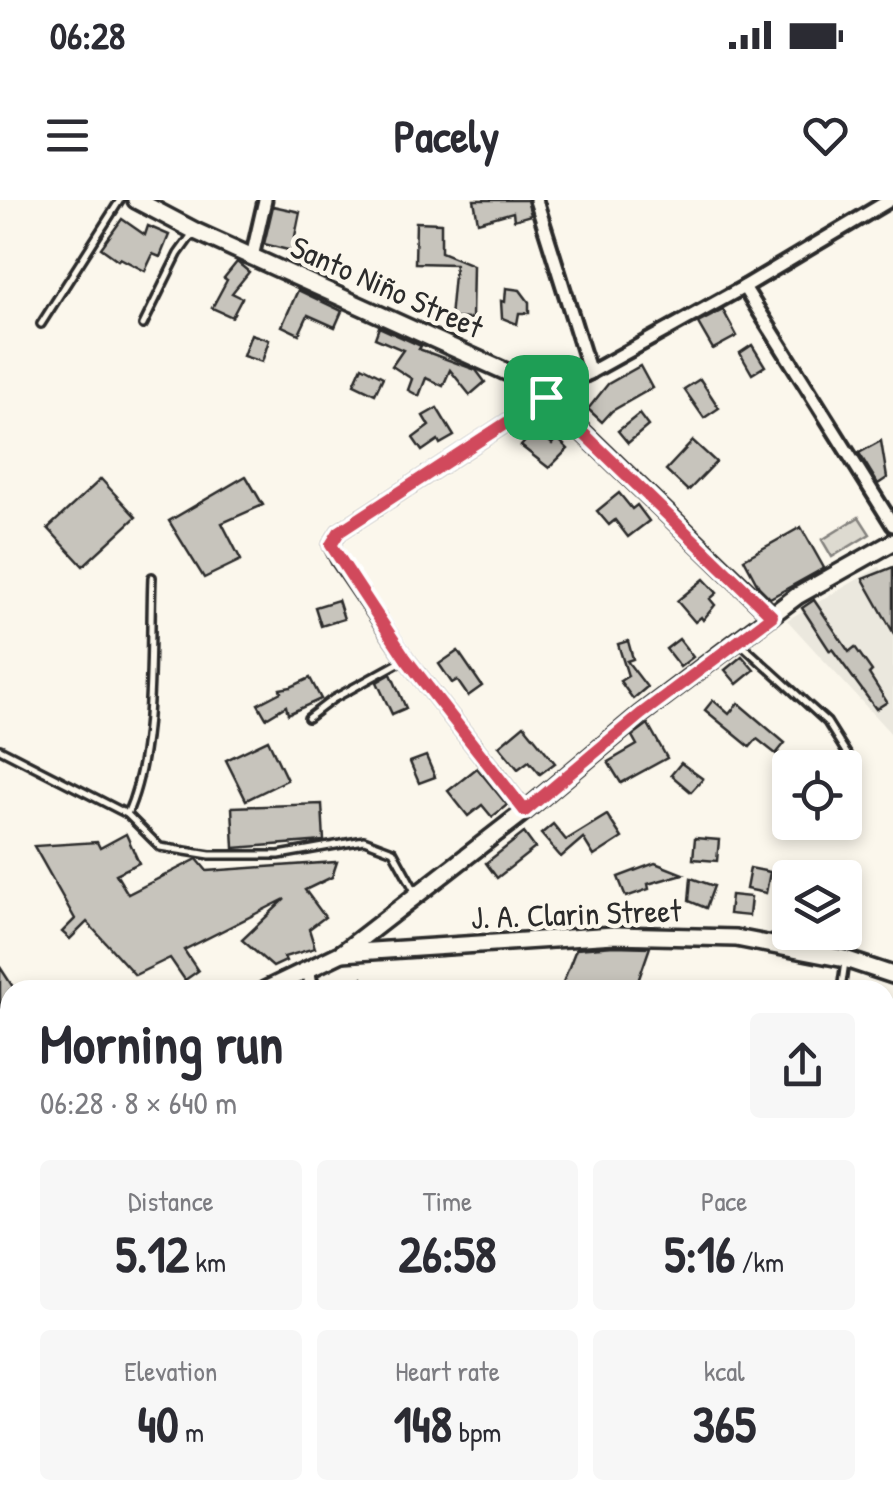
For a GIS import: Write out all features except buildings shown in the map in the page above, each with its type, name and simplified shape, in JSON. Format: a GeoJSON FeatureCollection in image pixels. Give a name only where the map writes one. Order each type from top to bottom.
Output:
{"type":"FeatureCollection","features":[{"type":"Feature","properties":{"kind":"main road","name":"Santo Niño Street"},"geometry":{"type":"LineString","coordinates":[[136,200],[195,231],[532,384],[772,616]]}},
{"type":"Feature","properties":{"kind":"main road"},"geometry":{"type":"LineString","coordinates":[[342,953],[525,811],[641,714],[797,596],[893,542]]}},
{"type":"Feature","properties":{"kind":"main road","name":"J. A. Clarin Street"},"geometry":{"type":"LineString","coordinates":[[285,980],[342,953],[614,934],[736,938],[845,960],[893,975]]}},
{"type":"Feature","properties":{"kind":"street"},"geometry":{"type":"LineString","coordinates":[[252,257],[265,200]]}},
{"type":"Feature","properties":{"kind":"street"},"geometry":{"type":"LineString","coordinates":[[536,200],[590,373]]}},
{"type":"Feature","properties":{"kind":"street"},"geometry":{"type":"LineString","coordinates":[[525,811],[406,659],[331,545],[339,532],[546,397],[890,200]]}},
{"type":"Feature","properties":{"kind":"street"},"geometry":{"type":"LineString","coordinates":[[744,287],[893,525]]}},
{"type":"Feature","properties":{"kind":"street"},"geometry":{"type":"LineString","coordinates":[[308,968],[310,980]]}},
{"type":"Feature","properties":{"kind":"lane"},"geometry":{"type":"LineString","coordinates":[[41,324],[120,200]]}},
{"type":"Feature","properties":{"kind":"lane"},"geometry":{"type":"LineString","coordinates":[[142,325],[178,254],[195,231]]}},
{"type":"Feature","properties":{"kind":"lane"},"geometry":{"type":"LineString","coordinates":[[127,814],[136,794],[147,719],[152,576]]}},
{"type":"Feature","properties":{"kind":"lane"},"geometry":{"type":"LineString","coordinates":[[738,641],[827,722],[844,750]]}},
{"type":"Feature","properties":{"kind":"lane"},"geometry":{"type":"LineString","coordinates":[[308,718],[406,659]]}},
{"type":"Feature","properties":{"kind":"lane"},"geometry":{"type":"LineString","coordinates":[[0,749],[127,814],[160,847],[210,855],[278,854],[364,840],[393,851],[416,893]]}},
{"type":"Feature","properties":{"kind":"lane"},"geometry":{"type":"LineString","coordinates":[[842,980],[845,960]]}},
{"type":"Feature","properties":{"kind":"shaded area"},"geometry":{"type":"Polygon","coordinates":[[[859,517],[870,534],[832,557],[822,540],[859,517]]]}},
{"type":"Feature","properties":{"kind":"shaded area"},"geometry":{"type":"Polygon","coordinates":[[[879,567],[893,591],[893,736],[787,620],[879,567]]]}},
{"type":"Feature","properties":{"kind":"route"},"geometry":{"type":"LineString","coordinates":[[546,397],[772,616],[641,714],[525,811],[406,659],[331,545],[339,532],[546,397]]}}]}
